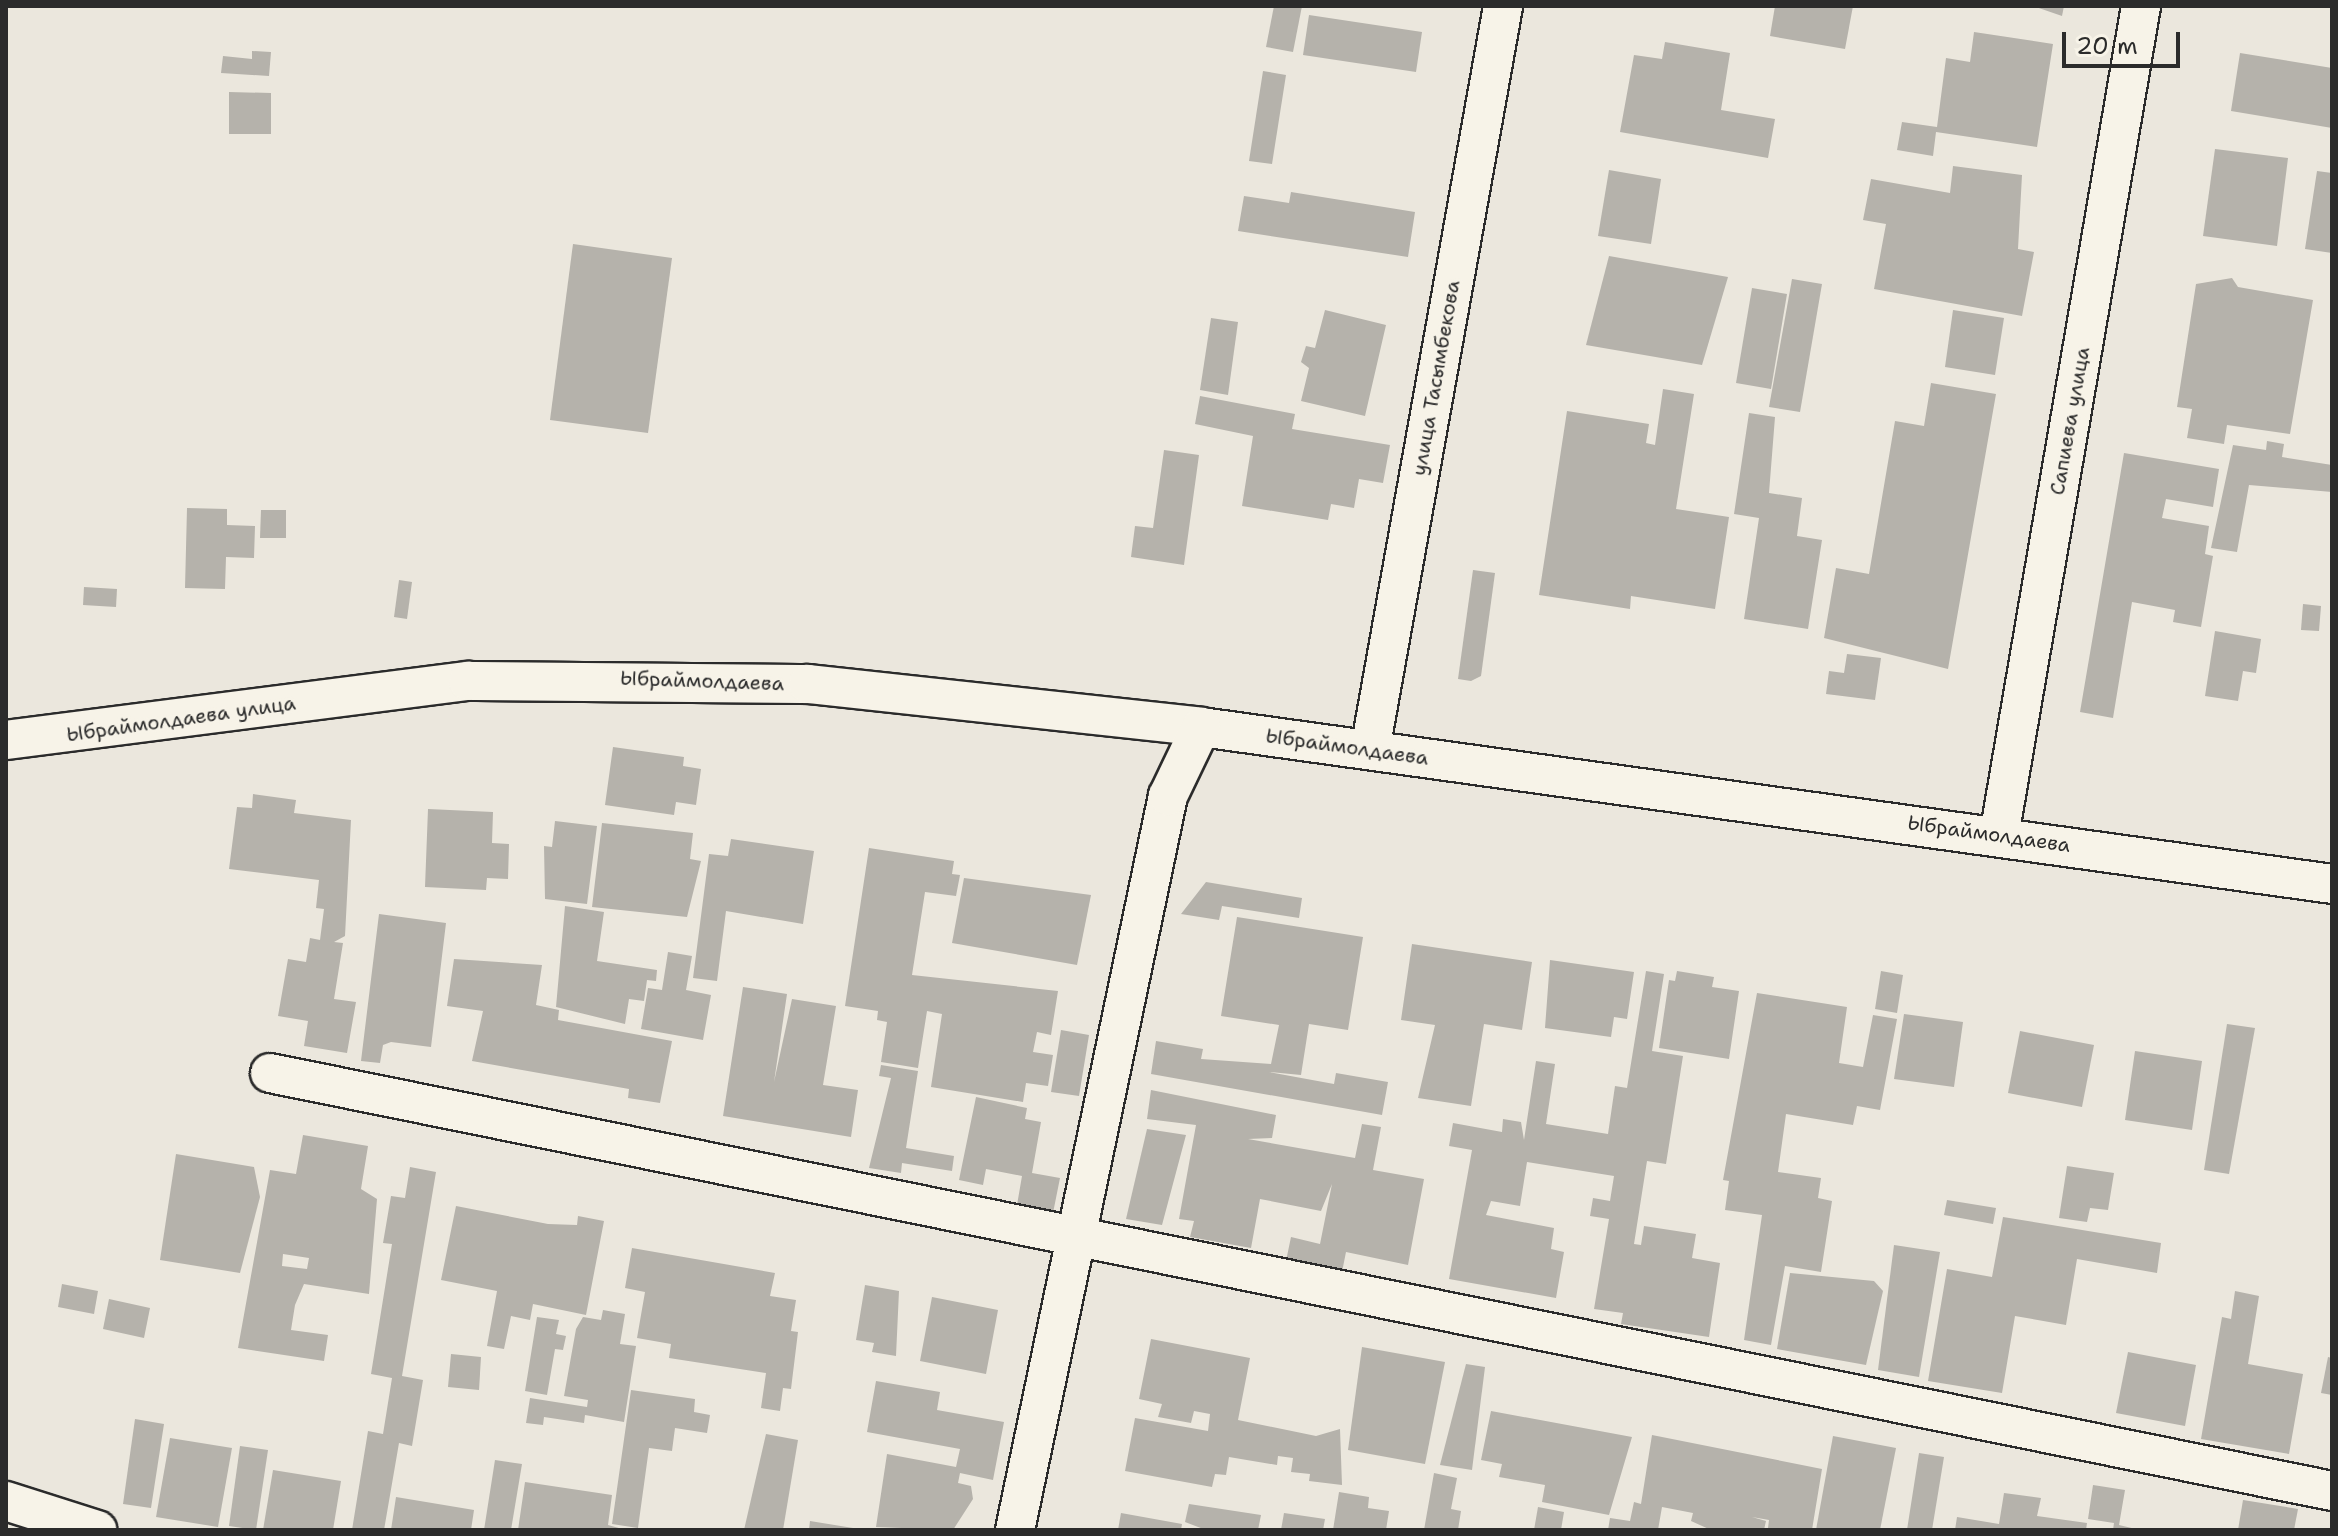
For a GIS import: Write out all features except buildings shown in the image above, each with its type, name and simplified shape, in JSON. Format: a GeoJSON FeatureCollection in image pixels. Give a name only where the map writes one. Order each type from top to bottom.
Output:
{"type":"FeatureCollection","features":[{"type":"Feature","properties":{"kind":"street","name":"улица Тасымбекова"},"geometry":{"type":"LineString","coordinates":[[1370,750],[1503,6]]}},
{"type":"Feature","properties":{"kind":"street","name":"Сапиева улица"},"geometry":{"type":"LineString","coordinates":[[1999,836],[2141,6]]}},
{"type":"Feature","properties":{"kind":"street","name":"Ыбраймолдаева"},"geometry":{"type":"LineString","coordinates":[[356,693],[468,681],[765,682],[1201,727],[2332,884]]}},
{"type":"Feature","properties":{"kind":"street","name":"Ыбраймолдаева улица"},"geometry":{"type":"LineString","coordinates":[[6,740],[356,693]]}},
{"type":"Feature","properties":{"kind":"street"},"geometry":{"type":"LineString","coordinates":[[1015,1530],[1168,796],[1201,727]]}},
{"type":"Feature","properties":{"kind":"street"},"geometry":{"type":"LineString","coordinates":[[270,1073],[1076,1239],[2332,1491]]}},
{"type":"Feature","properties":{"kind":"street"},"geometry":{"type":"LineString","coordinates":[[6,1501],[97,1530]]}}]}
